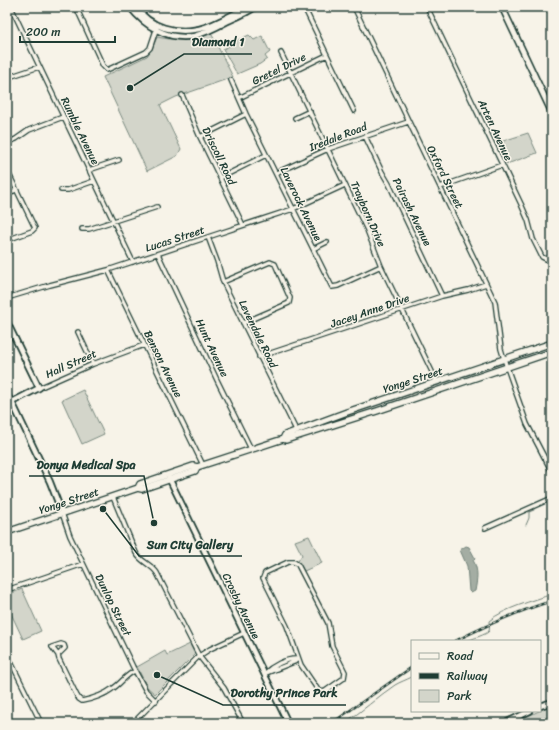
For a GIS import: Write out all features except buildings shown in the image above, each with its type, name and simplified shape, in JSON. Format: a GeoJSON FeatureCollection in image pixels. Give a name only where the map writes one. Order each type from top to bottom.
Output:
{"type":"FeatureCollection","features":[{"type":"Feature","properties":{"kind":"main road"},"geometry":{"type":"LineString","coordinates":[[502,7],[552,114]]}},
{"type":"Feature","properties":{"kind":"main road","name":"Yonge Street"},"geometry":{"type":"LineString","coordinates":[[7,532],[138,488],[142,489],[169,477],[194,471],[200,466],[251,449],[282,439],[286,440],[297,433],[346,412],[552,343]]}},
{"type":"Feature","properties":{"kind":"main road","name":"Yonge Street"},"geometry":{"type":"LineString","coordinates":[[297,433],[377,411],[552,352]]}},
{"type":"Feature","properties":{"kind":"street","name":"Rumble Avenue"},"geometry":{"type":"LineString","coordinates":[[11,7],[133,262]]}},
{"type":"Feature","properties":{"kind":"street"},"geometry":{"type":"LineString","coordinates":[[76,7],[103,66],[107,70],[146,52],[150,48],[157,28]]}},
{"type":"Feature","properties":{"kind":"street"},"geometry":{"type":"LineString","coordinates":[[130,7],[139,18],[173,36],[193,36],[216,28],[255,7]]}},
{"type":"Feature","properties":{"kind":"street"},"geometry":{"type":"LineString","coordinates":[[136,7],[157,28],[180,31],[201,29],[248,7]]}},
{"type":"Feature","properties":{"kind":"street"},"geometry":{"type":"LineString","coordinates":[[304,7],[354,111]]}},
{"type":"Feature","properties":{"kind":"street","name":"Oxford Street"},"geometry":{"type":"LineString","coordinates":[[354,7],[486,284],[496,308],[499,338],[504,359],[528,424],[552,472]]}},
{"type":"Feature","properties":{"kind":"street","name":"Arten Avenue"},"geometry":{"type":"LineString","coordinates":[[427,7],[528,220],[533,239],[542,258],[546,259],[552,257]]}},
{"type":"Feature","properties":{"kind":"street"},"geometry":{"type":"LineString","coordinates":[[7,15],[14,12]]}},
{"type":"Feature","properties":{"kind":"street","name":"Trayborn Drive"},"geometry":{"type":"LineString","coordinates":[[282,53],[367,230],[381,266],[437,382]]}},
{"type":"Feature","properties":{"kind":"street","name":"Gretel Drive"},"geometry":{"type":"LineString","coordinates":[[239,98],[327,56]]}},
{"type":"Feature","properties":{"kind":"street"},"geometry":{"type":"LineString","coordinates":[[7,74],[9,77],[39,67]]}},
{"type":"Feature","properties":{"kind":"street","name":"Laverock Avenue"},"geometry":{"type":"LineString","coordinates":[[231,80],[266,155],[332,287],[338,286],[381,266]]}},
{"type":"Feature","properties":{"kind":"street","name":"Driscoll Road"},"geometry":{"type":"LineString","coordinates":[[182,95],[200,137],[242,225]]}},
{"type":"Feature","properties":{"kind":"street"},"geometry":{"type":"LineString","coordinates":[[295,118],[310,111]]}},
{"type":"Feature","properties":{"kind":"street"},"geometry":{"type":"LineString","coordinates":[[200,137],[246,114]]}},
{"type":"Feature","properties":{"kind":"street"},"geometry":{"type":"LineString","coordinates":[[7,143],[29,130],[63,117]]}},
{"type":"Feature","properties":{"kind":"street","name":"Iredale Road"},"geometry":{"type":"LineString","coordinates":[[276,174],[328,149],[408,122]]}},
{"type":"Feature","properties":{"kind":"street","name":"Pairash Avenue"},"geometry":{"type":"LineString","coordinates":[[365,136],[442,296]]}},
{"type":"Feature","properties":{"kind":"street"},"geometry":{"type":"LineString","coordinates":[[220,178],[266,155]]}},
{"type":"Feature","properties":{"kind":"street"},"geometry":{"type":"LineString","coordinates":[[89,170],[119,160]]}},
{"type":"Feature","properties":{"kind":"street"},"geometry":{"type":"LineString","coordinates":[[440,187],[502,165]]}},
{"type":"Feature","properties":{"kind":"street"},"geometry":{"type":"LineString","coordinates":[[7,170],[35,228],[32,232],[7,240]]}},
{"type":"Feature","properties":{"kind":"street"},"geometry":{"type":"LineString","coordinates":[[61,190],[68,190],[94,181]]}},
{"type":"Feature","properties":{"kind":"street","name":"Lucas Street"},"geometry":{"type":"LineString","coordinates":[[7,298],[108,270],[158,254],[293,208],[345,185]]}},
{"type":"Feature","properties":{"kind":"street"},"geometry":{"type":"LineString","coordinates":[[7,194],[16,190]]}},
{"type":"Feature","properties":{"kind":"street"},"geometry":{"type":"LineString","coordinates":[[82,229],[89,229],[114,222],[157,207]]}},
{"type":"Feature","properties":{"kind":"street","name":"Levendale Road"},"geometry":{"type":"LineString","coordinates":[[208,237],[223,282],[297,433]]}},
{"type":"Feature","properties":{"kind":"street"},"geometry":{"type":"LineString","coordinates":[[313,249],[327,242]]}},
{"type":"Feature","properties":{"kind":"street","name":"Hunt Avenue"},"geometry":{"type":"LineString","coordinates":[[158,254],[251,449]]}},
{"type":"Feature","properties":{"kind":"street"},"geometry":{"type":"LineString","coordinates":[[223,282],[270,262],[275,264],[290,298],[289,303],[243,323]]}},
{"type":"Feature","properties":{"kind":"street","name":"Benson Avenue"},"geometry":{"type":"LineString","coordinates":[[108,270],[200,466]]}},
{"type":"Feature","properties":{"kind":"street","name":"Jacey Anne Drive"},"geometry":{"type":"LineString","coordinates":[[259,357],[401,309],[486,284]]}},
{"type":"Feature","properties":{"kind":"street"},"geometry":{"type":"LineString","coordinates":[[7,322],[39,388]]}},
{"type":"Feature","properties":{"kind":"street"},"geometry":{"type":"LineString","coordinates":[[78,332],[93,364]]}},
{"type":"Feature","properties":{"kind":"street","name":"Hall Street"},"geometry":{"type":"LineString","coordinates":[[10,403],[39,388],[93,364],[144,345]]}},
{"type":"Feature","properties":{"kind":"street"},"geometry":{"type":"LineString","coordinates":[[7,392],[10,403],[50,482],[62,513]]}},
{"type":"Feature","properties":{"kind":"street","name":"Crosby Avenue"},"geometry":{"type":"LineString","coordinates":[[169,477],[288,723]]}},
{"type":"Feature","properties":{"kind":"street"},"geometry":{"type":"LineString","coordinates":[[113,497],[136,553],[139,558],[150,564],[157,573],[199,656],[224,688],[243,723]]}},
{"type":"Feature","properties":{"kind":"street"},"geometry":{"type":"LineString","coordinates":[[485,528],[552,498]]}},
{"type":"Feature","properties":{"kind":"street","name":"Dunlop Street"},"geometry":{"type":"LineString","coordinates":[[62,513],[68,531],[83,564],[135,671],[146,691],[156,701]]}},
{"type":"Feature","properties":{"kind":"street"},"geometry":{"type":"LineString","coordinates":[[288,562],[298,564],[328,623],[332,646],[345,672],[344,678],[326,691],[318,690],[298,659],[287,626],[263,578],[265,573],[288,562]]}},
{"type":"Feature","properties":{"kind":"street"},"geometry":{"type":"LineString","coordinates":[[7,590],[83,564]]}},
{"type":"Feature","properties":{"kind":"street"},"geometry":{"type":"LineString","coordinates":[[130,723],[136,720],[156,701],[199,656],[210,649],[244,633]]}},
{"type":"Feature","properties":{"kind":"street"},"geometry":{"type":"LineString","coordinates":[[7,654],[41,723]]}},
{"type":"Feature","properties":{"kind":"street"},"geometry":{"type":"LineString","coordinates":[[58,654],[77,696],[82,701],[113,689],[127,674],[135,671]]}},
{"type":"Feature","properties":{"kind":"street"},"geometry":{"type":"LineString","coordinates":[[264,674],[270,668],[294,662],[298,659]]}},
{"type":"Feature","properties":{"kind":"street"},"geometry":{"type":"LineString","coordinates":[[541,706],[552,702]]}},
{"type":"Feature","properties":{"kind":"street"},"geometry":{"type":"LineString","coordinates":[[505,723],[528,712]]}},
{"type":"Feature","properties":{"kind":"green space"},"geometry":{"type":"Polygon","coordinates":[[[211,33],[233,77],[176,97],[160,105],[181,149],[177,156],[147,171],[103,77],[147,56],[157,37],[184,40],[197,38],[211,33]]]}},
{"type":"Feature","properties":{"kind":"green space"},"geometry":{"type":"Polygon","coordinates":[[[249,35],[254,40],[262,36],[270,52],[265,56],[267,59],[260,64],[237,74],[223,49],[249,35]]]}},
{"type":"Feature","properties":{"kind":"green space"},"geometry":{"type":"Polygon","coordinates":[[[528,133],[537,153],[507,164],[497,143],[528,133]]]}},
{"type":"Feature","properties":{"kind":"green space"},"geometry":{"type":"Polygon","coordinates":[[[83,390],[104,434],[82,444],[62,400],[83,390]]]}},
{"type":"Feature","properties":{"kind":"green space"},"geometry":{"type":"Polygon","coordinates":[[[309,536],[322,563],[304,571],[298,561],[302,555],[295,541],[309,536]]]}},
{"type":"Feature","properties":{"kind":"green space"},"geometry":{"type":"Polygon","coordinates":[[[22,589],[41,631],[23,639],[7,605],[7,595],[22,589]]]}},
{"type":"Feature","properties":{"kind":"green space"},"geometry":{"type":"Polygon","coordinates":[[[190,644],[195,654],[155,694],[147,687],[137,667],[165,651],[167,655],[190,644]]]}},
{"type":"Feature","properties":{"kind":"green space"},"geometry":{"type":"Polygon","coordinates":[[[552,705],[552,723],[513,723],[537,712],[541,712],[541,710],[552,705]]]}},
{"type":"Feature","properties":{"kind":"shaded area"},"geometry":{"type":"Polygon","coordinates":[[[466,546],[469,547],[475,558],[473,560],[477,572],[475,591],[471,593],[469,591],[467,566],[460,550],[466,546]]]}},
{"type":"Feature","properties":{"kind":"waterway"},"geometry":{"type":"LineString","coordinates":[[551,461],[552,457]]}},
{"type":"Feature","properties":{"kind":"waterway"},"geometry":{"type":"LineString","coordinates":[[526,525],[529,518],[529,512],[534,510]]}},
{"type":"Feature","properties":{"kind":"waterway"},"geometry":{"type":"LineString","coordinates":[[548,569],[552,577]]}},
{"type":"Feature","properties":{"kind":"waterway"},"geometry":{"type":"LineString","coordinates":[[470,640],[488,632],[489,621],[502,612],[552,594]]}},
{"type":"Feature","properties":{"kind":"waterway"},"geometry":{"type":"LineString","coordinates":[[344,723],[395,685],[411,677]]}},
{"type":"Feature","properties":{"kind":"railway"},"geometry":{"type":"LineString","coordinates":[[457,640],[527,609],[552,601]]}},
{"type":"Feature","properties":{"kind":"railway"},"geometry":{"type":"LineString","coordinates":[[332,723],[411,668]]}},
{"type":"Feature","properties":{"kind":"place","name":"Diamond 1"},"geometry":{"type":"Point","coordinates":[130,88]}},
{"type":"Feature","properties":{"kind":"place","name":"Sun City Gallery"},"geometry":{"type":"Point","coordinates":[103,509]}},
{"type":"Feature","properties":{"kind":"place","name":"Donya Medical Spa"},"geometry":{"type":"Point","coordinates":[154,523]}},
{"type":"Feature","properties":{"kind":"place","name":"Dorothy Prince Park"},"geometry":{"type":"Point","coordinates":[157,675]}}]}
